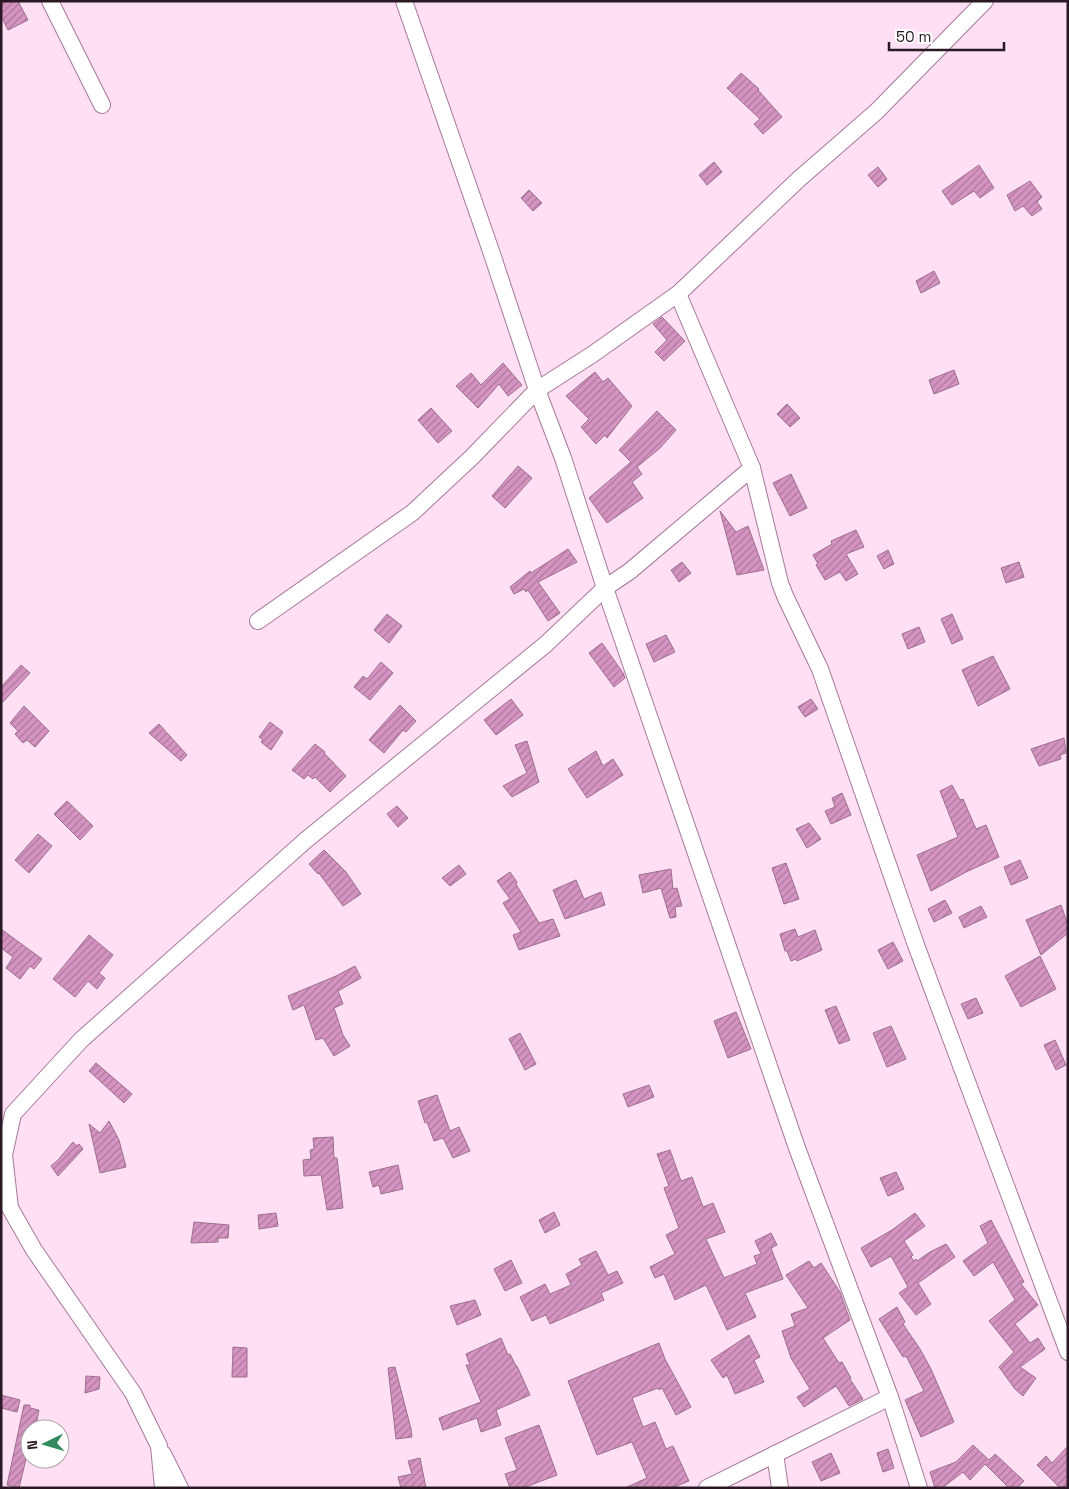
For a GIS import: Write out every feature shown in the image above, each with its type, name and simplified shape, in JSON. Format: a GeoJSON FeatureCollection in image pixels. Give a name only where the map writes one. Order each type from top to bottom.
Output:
{"type":"FeatureCollection","features":[{"type":"Feature","properties":{"kind":"street"},"geometry":{"type":"LineString","coordinates":[[50,1],[102,105]]}},
{"type":"Feature","properties":{"kind":"street"},"geometry":{"type":"LineString","coordinates":[[404,1],[537,390],[563,458],[605,588],[797,1148],[890,1397],[919,1488]]}},
{"type":"Feature","properties":{"kind":"street"},"geometry":{"type":"LineString","coordinates":[[258,621],[412,513],[472,457],[537,390],[593,354],[678,294],[799,179],[876,112],[986,1]]}},
{"type":"Feature","properties":{"kind":"street"},"geometry":{"type":"LineString","coordinates":[[678,294],[752,468],[780,583],[820,669],[916,945],[1068,1352]]}},
{"type":"Feature","properties":{"kind":"street"},"geometry":{"type":"LineString","coordinates":[[180,1488],[133,1393],[34,1250],[10,1208],[4,1155],[13,1114],[88,1034],[306,840],[546,644],[605,588],[630,571],[752,468]]}},
{"type":"Feature","properties":{"kind":"street"},"geometry":{"type":"LineString","coordinates":[[707,1488],[890,1397]]}},
{"type":"Feature","properties":{"kind":"street"},"geometry":{"type":"LineString","coordinates":[[159,1446],[163,1488]]}},
{"type":"Feature","properties":{"kind":"street"},"geometry":{"type":"LineString","coordinates":[[775,1454],[780,1488]]}},
{"type":"Feature","properties":{"kind":"building"},"geometry":{"type":"Polygon","coordinates":[[[1,1],[18,1],[28,20],[8,30],[1,16],[1,1]]]}},
{"type":"Feature","properties":{"kind":"building"},"geometry":{"type":"Polygon","coordinates":[[[741,73],[759,89],[782,117],[763,134],[754,124],[760,119],[727,88],[741,73]]]}},
{"type":"Feature","properties":{"kind":"building"},"geometry":{"type":"Polygon","coordinates":[[[714,162],[722,172],[707,185],[699,175],[714,162]]]}},
{"type":"Feature","properties":{"kind":"building"},"geometry":{"type":"Polygon","coordinates":[[[979,165],[994,188],[980,198],[974,191],[952,205],[942,191],[979,165]]]}},
{"type":"Feature","properties":{"kind":"building"},"geometry":{"type":"Polygon","coordinates":[[[878,167],[887,179],[878,187],[868,175],[878,167]]]}},
{"type":"Feature","properties":{"kind":"building"},"geometry":{"type":"Polygon","coordinates":[[[1030,181],[1042,197],[1037,202],[1042,209],[1032,216],[1023,206],[1015,211],[1007,195],[1030,181]]]}},
{"type":"Feature","properties":{"kind":"building"},"geometry":{"type":"Polygon","coordinates":[[[529,190],[542,203],[533,211],[521,198],[529,190]]]}},
{"type":"Feature","properties":{"kind":"building"},"geometry":{"type":"Polygon","coordinates":[[[934,271],[940,283],[921,293],[916,281],[934,271]]]}},
{"type":"Feature","properties":{"kind":"building"},"geometry":{"type":"Polygon","coordinates":[[[662,317],[685,341],[664,361],[655,352],[667,340],[653,324],[662,317]]]}},
{"type":"Feature","properties":{"kind":"building"},"geometry":{"type":"Polygon","coordinates":[[[503,363],[522,385],[508,396],[499,384],[478,408],[456,386],[471,373],[481,385],[503,363]]]}},
{"type":"Feature","properties":{"kind":"building"},"geometry":{"type":"Polygon","coordinates":[[[954,370],[959,384],[934,394],[929,380],[954,370]]]}},
{"type":"Feature","properties":{"kind":"building"},"geometry":{"type":"Polygon","coordinates":[[[595,372],[603,382],[608,378],[632,406],[607,438],[605,435],[596,444],[581,427],[589,419],[566,396],[595,372]]]}},
{"type":"Feature","properties":{"kind":"building"},"geometry":{"type":"Polygon","coordinates":[[[787,404],[800,418],[790,427],[777,414],[787,404]]]}},
{"type":"Feature","properties":{"kind":"building"},"geometry":{"type":"Polygon","coordinates":[[[431,408],[452,431],[438,443],[418,420],[431,408]]]}},
{"type":"Feature","properties":{"kind":"building"},"geometry":{"type":"Polygon","coordinates":[[[657,411],[676,430],[660,448],[637,467],[642,474],[632,482],[643,498],[607,523],[589,498],[631,462],[619,450],[657,411]]]}},
{"type":"Feature","properties":{"kind":"building"},"geometry":{"type":"Polygon","coordinates":[[[518,466],[532,478],[505,508],[492,496],[518,466]]]}},
{"type":"Feature","properties":{"kind":"building"},"geometry":{"type":"Polygon","coordinates":[[[791,474],[807,508],[790,516],[773,483],[791,474]]]}},
{"type":"Feature","properties":{"kind":"building"},"geometry":{"type":"Polygon","coordinates":[[[720,511],[736,532],[748,526],[764,570],[737,575],[720,511]]]}},
{"type":"Feature","properties":{"kind":"building"},"geometry":{"type":"Polygon","coordinates":[[[856,530],[864,547],[846,554],[858,574],[846,581],[840,572],[825,580],[816,565],[818,564],[813,555],[832,544],[831,541],[856,530]]]}},
{"type":"Feature","properties":{"kind":"building"},"geometry":{"type":"Polygon","coordinates":[[[568,549],[577,562],[538,582],[560,613],[548,621],[528,590],[526,592],[524,589],[514,594],[510,587],[530,571],[531,573],[568,549]]]}},
{"type":"Feature","properties":{"kind":"building"},"geometry":{"type":"Polygon","coordinates":[[[888,550],[894,564],[884,569],[877,556],[888,550]]]}},
{"type":"Feature","properties":{"kind":"building"},"geometry":{"type":"Polygon","coordinates":[[[682,562],[691,573],[679,582],[671,570],[682,562]]]}},
{"type":"Feature","properties":{"kind":"building"},"geometry":{"type":"Polygon","coordinates":[[[1019,562],[1024,577],[1006,583],[1001,568],[1019,562]]]}},
{"type":"Feature","properties":{"kind":"building"},"geometry":{"type":"Polygon","coordinates":[[[387,614],[402,626],[389,643],[374,630],[387,614]]]}},
{"type":"Feature","properties":{"kind":"building"},"geometry":{"type":"Polygon","coordinates":[[[952,614],[963,639],[952,644],[941,619],[952,614]]]}},
{"type":"Feature","properties":{"kind":"building"},"geometry":{"type":"Polygon","coordinates":[[[919,627],[925,642],[908,649],[902,634],[919,627]]]}},
{"type":"Feature","properties":{"kind":"building"},"geometry":{"type":"Polygon","coordinates":[[[666,635],[675,652],[654,662],[646,644],[666,635]]]}},
{"type":"Feature","properties":{"kind":"building"},"geometry":{"type":"Polygon","coordinates":[[[602,643],[625,678],[614,687],[589,653],[602,643]]]}},
{"type":"Feature","properties":{"kind":"building"},"geometry":{"type":"Polygon","coordinates":[[[993,656],[1010,689],[978,706],[962,670],[993,656]]]}},
{"type":"Feature","properties":{"kind":"building"},"geometry":{"type":"Polygon","coordinates":[[[381,662],[393,673],[370,700],[354,687],[363,676],[367,679],[381,662]]]}},
{"type":"Feature","properties":{"kind":"building"},"geometry":{"type":"Polygon","coordinates":[[[21,665],[30,673],[1,704],[1,687],[21,665]]]}},
{"type":"Feature","properties":{"kind":"building"},"geometry":{"type":"Polygon","coordinates":[[[511,699],[523,715],[496,735],[484,720],[511,699]]]}},
{"type":"Feature","properties":{"kind":"building"},"geometry":{"type":"Polygon","coordinates":[[[811,699],[818,709],[805,717],[798,707],[811,699]]]}},
{"type":"Feature","properties":{"kind":"building"},"geometry":{"type":"Polygon","coordinates":[[[400,705],[416,721],[406,732],[403,730],[384,753],[369,740],[400,705]]]}},
{"type":"Feature","properties":{"kind":"building"},"geometry":{"type":"Polygon","coordinates":[[[24,706],[49,731],[35,747],[27,740],[23,743],[15,734],[18,731],[10,723],[24,706]]]}},
{"type":"Feature","properties":{"kind":"building"},"geometry":{"type":"Polygon","coordinates":[[[270,722],[283,732],[271,750],[261,742],[263,740],[259,737],[270,722]]]}},
{"type":"Feature","properties":{"kind":"building"},"geometry":{"type":"Polygon","coordinates":[[[159,724],[187,755],[181,761],[149,733],[159,724]]]}},
{"type":"Feature","properties":{"kind":"building"},"geometry":{"type":"Polygon","coordinates":[[[1064,738],[1066,753],[1060,755],[1061,759],[1039,766],[1031,749],[1064,738]]]}},
{"type":"Feature","properties":{"kind":"building"},"geometry":{"type":"Polygon","coordinates":[[[527,741],[539,782],[512,797],[503,786],[527,773],[515,745],[527,741]]]}},
{"type":"Feature","properties":{"kind":"building"},"geometry":{"type":"Polygon","coordinates":[[[315,744],[325,752],[346,776],[330,792],[315,777],[313,779],[308,775],[304,779],[292,770],[315,744]]]}},
{"type":"Feature","properties":{"kind":"building"},"geometry":{"type":"Polygon","coordinates":[[[596,751],[603,766],[613,759],[623,775],[587,798],[568,769],[596,751]]]}},
{"type":"Feature","properties":{"kind":"building"},"geometry":{"type":"Polygon","coordinates":[[[952,785],[960,800],[963,799],[976,829],[986,825],[999,857],[931,891],[917,855],[958,837],[940,791],[952,785]]]}},
{"type":"Feature","properties":{"kind":"building"},"geometry":{"type":"Polygon","coordinates":[[[842,793],[851,815],[831,824],[825,811],[835,807],[832,798],[842,793]]]}},
{"type":"Feature","properties":{"kind":"building"},"geometry":{"type":"Polygon","coordinates":[[[67,801],[93,826],[80,840],[54,814],[67,801]]]}},
{"type":"Feature","properties":{"kind":"building"},"geometry":{"type":"Polygon","coordinates":[[[397,806],[408,818],[398,827],[387,814],[397,806]]]}},
{"type":"Feature","properties":{"kind":"building"},"geometry":{"type":"Polygon","coordinates":[[[809,823],[821,839],[807,848],[796,829],[809,823]]]}},
{"type":"Feature","properties":{"kind":"building"},"geometry":{"type":"Polygon","coordinates":[[[38,834],[52,846],[29,873],[15,860],[38,834]]]}},
{"type":"Feature","properties":{"kind":"building"},"geometry":{"type":"Polygon","coordinates":[[[324,850],[346,872],[361,894],[343,906],[319,873],[309,864],[324,850]]]}},
{"type":"Feature","properties":{"kind":"building"},"geometry":{"type":"Polygon","coordinates":[[[1020,860],[1028,878],[1011,885],[1004,867],[1020,860]]]}},
{"type":"Feature","properties":{"kind":"building"},"geometry":{"type":"Polygon","coordinates":[[[786,863],[799,899],[784,904],[772,868],[786,863]]]}},
{"type":"Feature","properties":{"kind":"building"},"geometry":{"type":"Polygon","coordinates":[[[459,865],[466,874],[450,886],[442,878],[459,865]]]}},
{"type":"Feature","properties":{"kind":"building"},"geometry":{"type":"Polygon","coordinates":[[[671,869],[673,889],[677,888],[682,906],[675,907],[676,917],[670,918],[661,888],[643,893],[639,875],[671,869]]]}},
{"type":"Feature","properties":{"kind":"building"},"geometry":{"type":"Polygon","coordinates":[[[510,872],[539,923],[553,919],[560,936],[519,950],[513,935],[521,932],[503,903],[510,899],[497,881],[510,872]]]}},
{"type":"Feature","properties":{"kind":"building"},"geometry":{"type":"Polygon","coordinates":[[[576,880],[584,899],[601,892],[605,905],[565,919],[553,890],[576,880]]]}},
{"type":"Feature","properties":{"kind":"building"},"geometry":{"type":"Polygon","coordinates":[[[945,900],[952,913],[934,922],[928,909],[945,900]]]}},
{"type":"Feature","properties":{"kind":"building"},"geometry":{"type":"Polygon","coordinates":[[[1061,905],[1068,925],[1068,933],[1041,955],[1026,920],[1061,905]]]}},
{"type":"Feature","properties":{"kind":"building"},"geometry":{"type":"Polygon","coordinates":[[[981,906],[987,917],[964,928],[959,917],[981,906]]]}},
{"type":"Feature","properties":{"kind":"building"},"geometry":{"type":"Polygon","coordinates":[[[1,929],[42,959],[34,969],[30,966],[20,979],[6,968],[13,957],[1,948],[1,929]]]}},
{"type":"Feature","properties":{"kind":"building"},"geometry":{"type":"Polygon","coordinates":[[[795,929],[798,937],[815,930],[822,950],[797,961],[796,959],[791,961],[787,951],[785,951],[780,934],[795,929]]]}},
{"type":"Feature","properties":{"kind":"building"},"geometry":{"type":"Polygon","coordinates":[[[89,935],[113,955],[99,973],[105,978],[97,989],[88,981],[75,997],[53,979],[89,935]]]}},
{"type":"Feature","properties":{"kind":"building"},"geometry":{"type":"Polygon","coordinates":[[[893,942],[903,961],[888,969],[878,950],[893,942]]]}},
{"type":"Feature","properties":{"kind":"building"},"geometry":{"type":"Polygon","coordinates":[[[1040,956],[1056,989],[1021,1007],[1005,976],[1040,956]]]}},
{"type":"Feature","properties":{"kind":"building"},"geometry":{"type":"Polygon","coordinates":[[[355,966],[361,978],[338,991],[343,1004],[334,1008],[343,1035],[350,1046],[334,1056],[323,1038],[316,1040],[304,1005],[293,1010],[288,996],[355,966]]]}},
{"type":"Feature","properties":{"kind":"building"},"geometry":{"type":"Polygon","coordinates":[[[976,998],[983,1013],[968,1019],[961,1004],[976,998]]]}},
{"type":"Feature","properties":{"kind":"building"},"geometry":{"type":"Polygon","coordinates":[[[836,1006],[850,1040],[839,1044],[825,1010],[836,1006]]]}},
{"type":"Feature","properties":{"kind":"building"},"geometry":{"type":"Polygon","coordinates":[[[736,1012],[751,1049],[728,1058],[714,1021],[736,1012]]]}},
{"type":"Feature","properties":{"kind":"building"},"geometry":{"type":"Polygon","coordinates":[[[891,1026],[906,1059],[887,1067],[873,1033],[891,1026]]]}},
{"type":"Feature","properties":{"kind":"building"},"geometry":{"type":"Polygon","coordinates":[[[520,1033],[536,1064],[525,1070],[509,1039],[520,1033]]]}},
{"type":"Feature","properties":{"kind":"building"},"geometry":{"type":"Polygon","coordinates":[[[1055,1040],[1066,1065],[1056,1070],[1044,1045],[1055,1040]]]}},
{"type":"Feature","properties":{"kind":"building"},"geometry":{"type":"Polygon","coordinates":[[[96,1063],[132,1094],[124,1103],[89,1071],[96,1063]]]}},
{"type":"Feature","properties":{"kind":"building"},"geometry":{"type":"Polygon","coordinates":[[[649,1085],[654,1097],[628,1107],[623,1094],[649,1085]]]}},
{"type":"Feature","properties":{"kind":"building"},"geometry":{"type":"Polygon","coordinates":[[[437,1095],[450,1131],[459,1127],[470,1151],[453,1158],[443,1138],[434,1141],[427,1122],[425,1123],[418,1101],[437,1095]]]}},
{"type":"Feature","properties":{"kind":"building"},"geometry":{"type":"Polygon","coordinates":[[[109,1121],[119,1140],[126,1167],[100,1173],[89,1124],[100,1133],[109,1121]]]}},
{"type":"Feature","properties":{"kind":"building"},"geometry":{"type":"Polygon","coordinates":[[[333,1137],[334,1158],[337,1158],[343,1208],[327,1210],[321,1175],[304,1176],[303,1160],[311,1159],[310,1150],[314,1149],[313,1138],[333,1137]]]}},
{"type":"Feature","properties":{"kind":"building"},"geometry":{"type":"Polygon","coordinates":[[[73,1142],[77,1146],[79,1144],[83,1149],[58,1176],[51,1166],[73,1142]]]}},
{"type":"Feature","properties":{"kind":"building"},"geometry":{"type":"Polygon","coordinates":[[[670,1150],[681,1181],[692,1177],[703,1207],[713,1203],[725,1232],[706,1239],[724,1278],[757,1264],[754,1256],[761,1254],[755,1241],[771,1233],[777,1245],[771,1248],[783,1279],[745,1293],[756,1317],[727,1330],[706,1285],[675,1300],[664,1274],[655,1278],[650,1267],[675,1254],[666,1235],[679,1228],[664,1188],[669,1186],[657,1154],[670,1150]]]}},
{"type":"Feature","properties":{"kind":"building"},"geometry":{"type":"Polygon","coordinates":[[[398,1165],[403,1189],[381,1194],[379,1185],[373,1187],[369,1172],[398,1165]]]}},
{"type":"Feature","properties":{"kind":"building"},"geometry":{"type":"Polygon","coordinates":[[[896,1172],[904,1189],[888,1196],[880,1178],[896,1172]]]}},
{"type":"Feature","properties":{"kind":"building"},"geometry":{"type":"Polygon","coordinates":[[[554,1212],[560,1225],[545,1233],[539,1220],[554,1212]]]}},
{"type":"Feature","properties":{"kind":"building"},"geometry":{"type":"Polygon","coordinates":[[[276,1213],[278,1226],[259,1229],[258,1215],[276,1213]]]}},
{"type":"Feature","properties":{"kind":"building"},"geometry":{"type":"Polygon","coordinates":[[[915,1213],[925,1226],[904,1241],[913,1255],[911,1257],[914,1261],[946,1244],[955,1257],[918,1283],[931,1304],[916,1315],[899,1293],[908,1287],[891,1256],[871,1267],[861,1248],[892,1230],[915,1213]]]}},
{"type":"Feature","properties":{"kind":"building"},"geometry":{"type":"Polygon","coordinates":[[[991,1220],[1024,1282],[1021,1284],[1038,1305],[1015,1324],[1030,1343],[1038,1338],[1045,1349],[1020,1367],[1036,1378],[1023,1396],[1015,1389],[999,1367],[1014,1352],[989,1321],[1015,1300],[993,1262],[974,1276],[963,1261],[988,1243],[980,1226],[991,1220]]]}},
{"type":"Feature","properties":{"kind":"building"},"geometry":{"type":"Polygon","coordinates":[[[194,1222],[229,1225],[228,1238],[218,1238],[218,1242],[191,1243],[194,1222]]]}},
{"type":"Feature","properties":{"kind":"building"},"geometry":{"type":"Polygon","coordinates":[[[596,1251],[608,1275],[617,1271],[623,1283],[601,1293],[604,1300],[550,1324],[546,1315],[532,1321],[520,1297],[545,1284],[550,1294],[571,1285],[566,1274],[582,1265],[579,1259],[596,1251]]]}},
{"type":"Feature","properties":{"kind":"building"},"geometry":{"type":"Polygon","coordinates":[[[511,1260],[522,1283],[505,1291],[494,1269],[511,1260]]]}},
{"type":"Feature","properties":{"kind":"building"},"geometry":{"type":"Polygon","coordinates":[[[809,1261],[814,1268],[821,1263],[840,1292],[850,1320],[823,1338],[839,1363],[842,1362],[863,1399],[849,1406],[836,1386],[804,1407],[797,1397],[810,1389],[791,1358],[782,1331],[795,1326],[791,1314],[808,1308],[786,1275],[809,1261]]]}},
{"type":"Feature","properties":{"kind":"building"},"geometry":{"type":"Polygon","coordinates":[[[475,1300],[481,1315],[457,1325],[450,1306],[475,1300]]]}},
{"type":"Feature","properties":{"kind":"building"},"geometry":{"type":"Polygon","coordinates":[[[897,1307],[905,1322],[903,1324],[931,1369],[954,1422],[921,1437],[905,1400],[924,1391],[906,1356],[903,1357],[879,1319],[897,1307]]]}},
{"type":"Feature","properties":{"kind":"building"},"geometry":{"type":"Polygon","coordinates":[[[749,1335],[760,1357],[754,1360],[764,1382],[735,1394],[727,1375],[723,1378],[711,1360],[749,1335]]]}},
{"type":"Feature","properties":{"kind":"building"},"geometry":{"type":"Polygon","coordinates":[[[501,1338],[508,1355],[510,1354],[517,1366],[530,1395],[496,1410],[501,1425],[481,1432],[477,1418],[443,1430],[439,1418],[481,1402],[466,1365],[470,1365],[466,1354],[501,1338]]]}},
{"type":"Feature","properties":{"kind":"building"},"geometry":{"type":"Polygon","coordinates":[[[659,1343],[665,1359],[691,1407],[676,1415],[662,1388],[632,1398],[643,1427],[655,1422],[666,1449],[673,1446],[689,1481],[672,1488],[625,1488],[647,1478],[632,1442],[597,1455],[568,1381],[659,1343]]]}},
{"type":"Feature","properties":{"kind":"building"},"geometry":{"type":"Polygon","coordinates":[[[233,1347],[247,1348],[247,1377],[232,1377],[233,1347]]]}},
{"type":"Feature","properties":{"kind":"building"},"geometry":{"type":"Polygon","coordinates":[[[395,1367],[412,1437],[396,1439],[388,1368],[395,1367]]]}},
{"type":"Feature","properties":{"kind":"building"},"geometry":{"type":"Polygon","coordinates":[[[86,1376],[100,1377],[99,1389],[85,1393],[86,1376]]]}},
{"type":"Feature","properties":{"kind":"building"},"geometry":{"type":"Polygon","coordinates":[[[1,1395],[20,1400],[17,1412],[1,1408],[1,1395]]]}},
{"type":"Feature","properties":{"kind":"building"},"geometry":{"type":"Polygon","coordinates":[[[24,1405],[30,1405],[30,1408],[39,1410],[37,1419],[21,1419],[24,1405]]]}},
{"type":"Feature","properties":{"kind":"building"},"geometry":{"type":"Polygon","coordinates":[[[20,1424],[20,1469],[24,1469],[19,1488],[7,1485],[20,1424]]]}},
{"type":"Feature","properties":{"kind":"building"},"geometry":{"type":"Polygon","coordinates":[[[539,1425],[557,1475],[523,1488],[510,1488],[505,1474],[517,1470],[505,1438],[539,1425]]]}},
{"type":"Feature","properties":{"kind":"building"},"geometry":{"type":"Polygon","coordinates":[[[973,1445],[989,1460],[995,1454],[1024,1481],[1017,1488],[1009,1488],[985,1464],[970,1480],[963,1472],[942,1488],[935,1488],[930,1472],[956,1462],[973,1445]]]}},
{"type":"Feature","properties":{"kind":"building"},"geometry":{"type":"Polygon","coordinates":[[[1068,1446],[1068,1488],[1060,1488],[1037,1465],[1046,1456],[1052,1463],[1068,1446]]]}},
{"type":"Feature","properties":{"kind":"building"},"geometry":{"type":"Polygon","coordinates":[[[888,1449],[894,1468],[883,1472],[877,1453],[888,1449]]]}},
{"type":"Feature","properties":{"kind":"building"},"geometry":{"type":"Polygon","coordinates":[[[831,1453],[840,1473],[821,1481],[812,1462],[831,1453]]]}},
{"type":"Feature","properties":{"kind":"building"},"geometry":{"type":"Polygon","coordinates":[[[420,1458],[426,1488],[401,1488],[398,1477],[412,1474],[408,1461],[420,1458]]]}}]}
